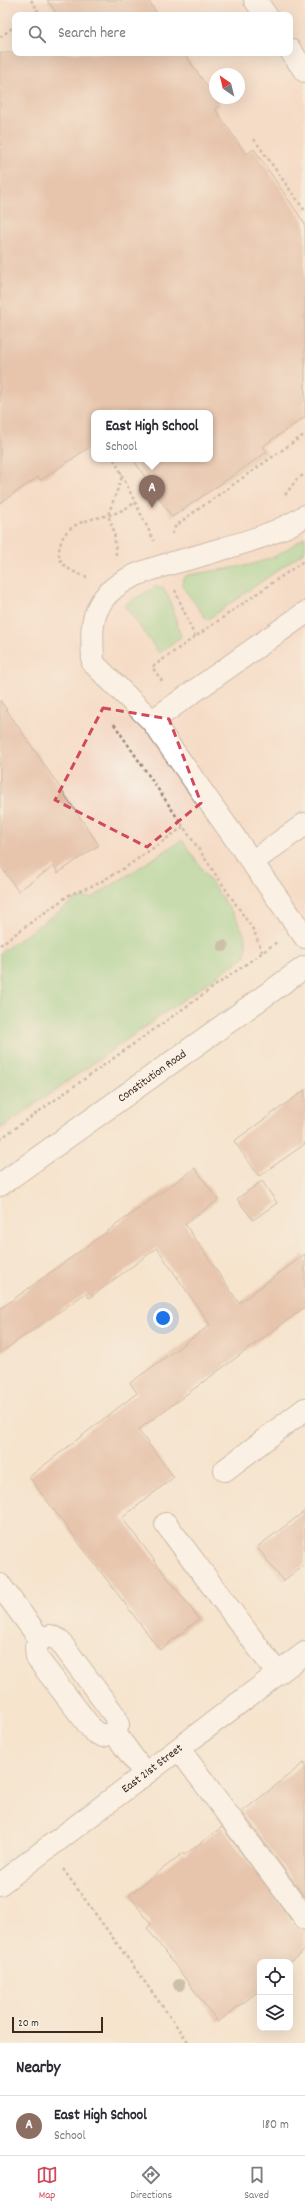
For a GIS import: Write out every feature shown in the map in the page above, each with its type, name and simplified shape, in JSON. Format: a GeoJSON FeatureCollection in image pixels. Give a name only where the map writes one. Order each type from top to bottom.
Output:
{"type":"FeatureCollection","features":[{"type":"Feature","properties":{"kind":"street"},"geometry":{"type":"LineString","coordinates":[[255,0],[264,12]]}},
{"type":"Feature","properties":{"kind":"street"},"geometry":{"type":"LineString","coordinates":[[293,54],[305,71]]}},
{"type":"Feature","properties":{"kind":"street"},"geometry":{"type":"LineString","coordinates":[[302,932],[152,721],[93,663],[92,624],[99,606],[112,588],[147,571],[206,554],[291,526],[305,516]]}},
{"type":"Feature","properties":{"kind":"street"},"geometry":{"type":"LineString","coordinates":[[152,721],[305,613]]}},
{"type":"Feature","properties":{"kind":"street"},"geometry":{"type":"LineString","coordinates":[[252,862],[305,824]]}},
{"type":"Feature","properties":{"kind":"street","name":"Constitution Road"},"geometry":{"type":"LineString","coordinates":[[0,1185],[305,967]]}},
{"type":"Feature","properties":{"kind":"street"},"geometry":{"type":"LineString","coordinates":[[225,1470],[305,1409]]}},
{"type":"Feature","properties":{"kind":"street"},"geometry":{"type":"LineString","coordinates":[[166,1524],[278,1674]]}},
{"type":"Feature","properties":{"kind":"street"},"geometry":{"type":"LineString","coordinates":[[0,1585],[40,1639],[50,1636],[59,1640],[116,1716],[118,1725],[114,1732],[146,1774]]}},
{"type":"Feature","properties":{"kind":"street","name":"East 21st Street"},"geometry":{"type":"LineString","coordinates":[[0,1884],[305,1653]]}},
{"type":"Feature","properties":{"kind":"street"},"geometry":{"type":"LineString","coordinates":[[179,1749],[305,1918]]}},
{"type":"Feature","properties":{"kind":"path"},"geometry":{"type":"LineString","coordinates":[[31,0],[38,10],[35,12]]}},
{"type":"Feature","properties":{"kind":"path"},"geometry":{"type":"LineString","coordinates":[[0,37],[12,28]]}},
{"type":"Feature","properties":{"kind":"path"},"geometry":{"type":"LineString","coordinates":[[254,139],[305,211]]}},
{"type":"Feature","properties":{"kind":"path"},"geometry":{"type":"LineString","coordinates":[[171,537],[175,527],[187,517],[305,434]]}},
{"type":"Feature","properties":{"kind":"path"},"geometry":{"type":"LineString","coordinates":[[116,560],[116,538],[108,515],[121,480],[121,470]]}},
{"type":"Feature","properties":{"kind":"path"},"geometry":{"type":"LineString","coordinates":[[91,579],[75,573],[64,565],[59,555],[60,539],[71,528],[88,519],[108,515],[136,502]]}},
{"type":"Feature","properties":{"kind":"path"},"geometry":{"type":"LineString","coordinates":[[164,683],[152,667],[305,560]]}},
{"type":"Feature","properties":{"kind":"path"},"geometry":{"type":"LineString","coordinates":[[0,945],[69,895],[97,884],[126,867],[183,827]]}},
{"type":"Feature","properties":{"kind":"path"},"geometry":{"type":"LineString","coordinates":[[0,1139],[302,932]]}},
{"type":"Feature","properties":{"kind":"path"},"geometry":{"type":"LineString","coordinates":[[48,1847],[189,2043]]}},
{"type":"Feature","properties":{"kind":"highlighted area"},"geometry":{"type":"Polygon","coordinates":[[[103,708],[169,719],[201,803],[147,847],[55,800],[103,708]]]}},
{"type":"Feature","properties":{"kind":"shaded area"},"geometry":{"type":"Polygon","coordinates":[[[0,0],[305,0],[305,917],[0,1135],[0,0]]]}},
{"type":"Feature","properties":{"kind":"green space"},"geometry":{"type":"Polygon","coordinates":[[[305,537],[305,551],[207,620],[182,586],[183,578],[188,575],[250,565],[276,556],[305,537]]]}},
{"type":"Feature","properties":{"kind":"green space"},"geometry":{"type":"Polygon","coordinates":[[[155,587],[163,587],[170,601],[181,637],[159,653],[124,605],[155,587]]]}},
{"type":"Feature","properties":{"kind":"green space"},"geometry":{"type":"Polygon","coordinates":[[[182,840],[236,918],[244,934],[247,946],[245,956],[0,1129],[0,953],[77,899],[92,898],[182,840]]]}},
{"type":"Feature","properties":{"kind":"building"},"geometry":{"type":"Polygon","coordinates":[[[47,0],[148,0],[156,12],[56,12],[47,0]]]}},
{"type":"Feature","properties":{"kind":"building"},"geometry":{"type":"Polygon","coordinates":[[[0,53],[12,53],[12,56],[186,56],[209,89],[209,104],[219,104],[215,109],[246,154],[254,149],[305,224],[305,417],[263,446],[267,452],[172,517],[135,462],[213,462],[213,410],[91,410],[91,446],[41,480],[38,477],[0,503],[0,53]]]}},
{"type":"Feature","properties":{"kind":"building"},"geometry":{"type":"Polygon","coordinates":[[[0,700],[99,845],[58,873],[54,866],[18,891],[0,865],[0,700]]]}},
{"type":"Feature","properties":{"kind":"building"},"geometry":{"type":"Polygon","coordinates":[[[305,1090],[305,1144],[259,1176],[234,1141],[305,1090]]]}},
{"type":"Feature","properties":{"kind":"building"},"geometry":{"type":"Polygon","coordinates":[[[195,1168],[218,1200],[185,1224],[239,1303],[305,1254],[305,1307],[138,1430],[174,1477],[122,1518],[199,1619],[160,1650],[29,1477],[137,1393],[130,1383],[210,1325],[157,1248],[89,1298],[86,1293],[0,1353],[0,1309],[195,1168]]]}},
{"type":"Feature","properties":{"kind":"building"},"geometry":{"type":"Polygon","coordinates":[[[262,1181],[277,1203],[253,1220],[237,1199],[262,1181]]]}},
{"type":"Feature","properties":{"kind":"building"},"geometry":{"type":"Polygon","coordinates":[[[305,1511],[305,1564],[283,1581],[257,1547],[305,1511]]]}},
{"type":"Feature","properties":{"kind":"building"},"geometry":{"type":"Polygon","coordinates":[[[305,1762],[305,1897],[242,1812],[305,1762]]]}},
{"type":"Feature","properties":{"kind":"building"},"geometry":{"type":"Polygon","coordinates":[[[222,1827],[295,1925],[305,1930],[305,1950],[293,1960],[257,1959],[257,1992],[218,2022],[147,1928],[151,1924],[129,1895],[183,1853],[184,1855],[222,1827]]]}},
{"type":"Feature","properties":{"kind":"place","name":"East High School"},"geometry":{"type":"Point","coordinates":[152,508]}}]}
